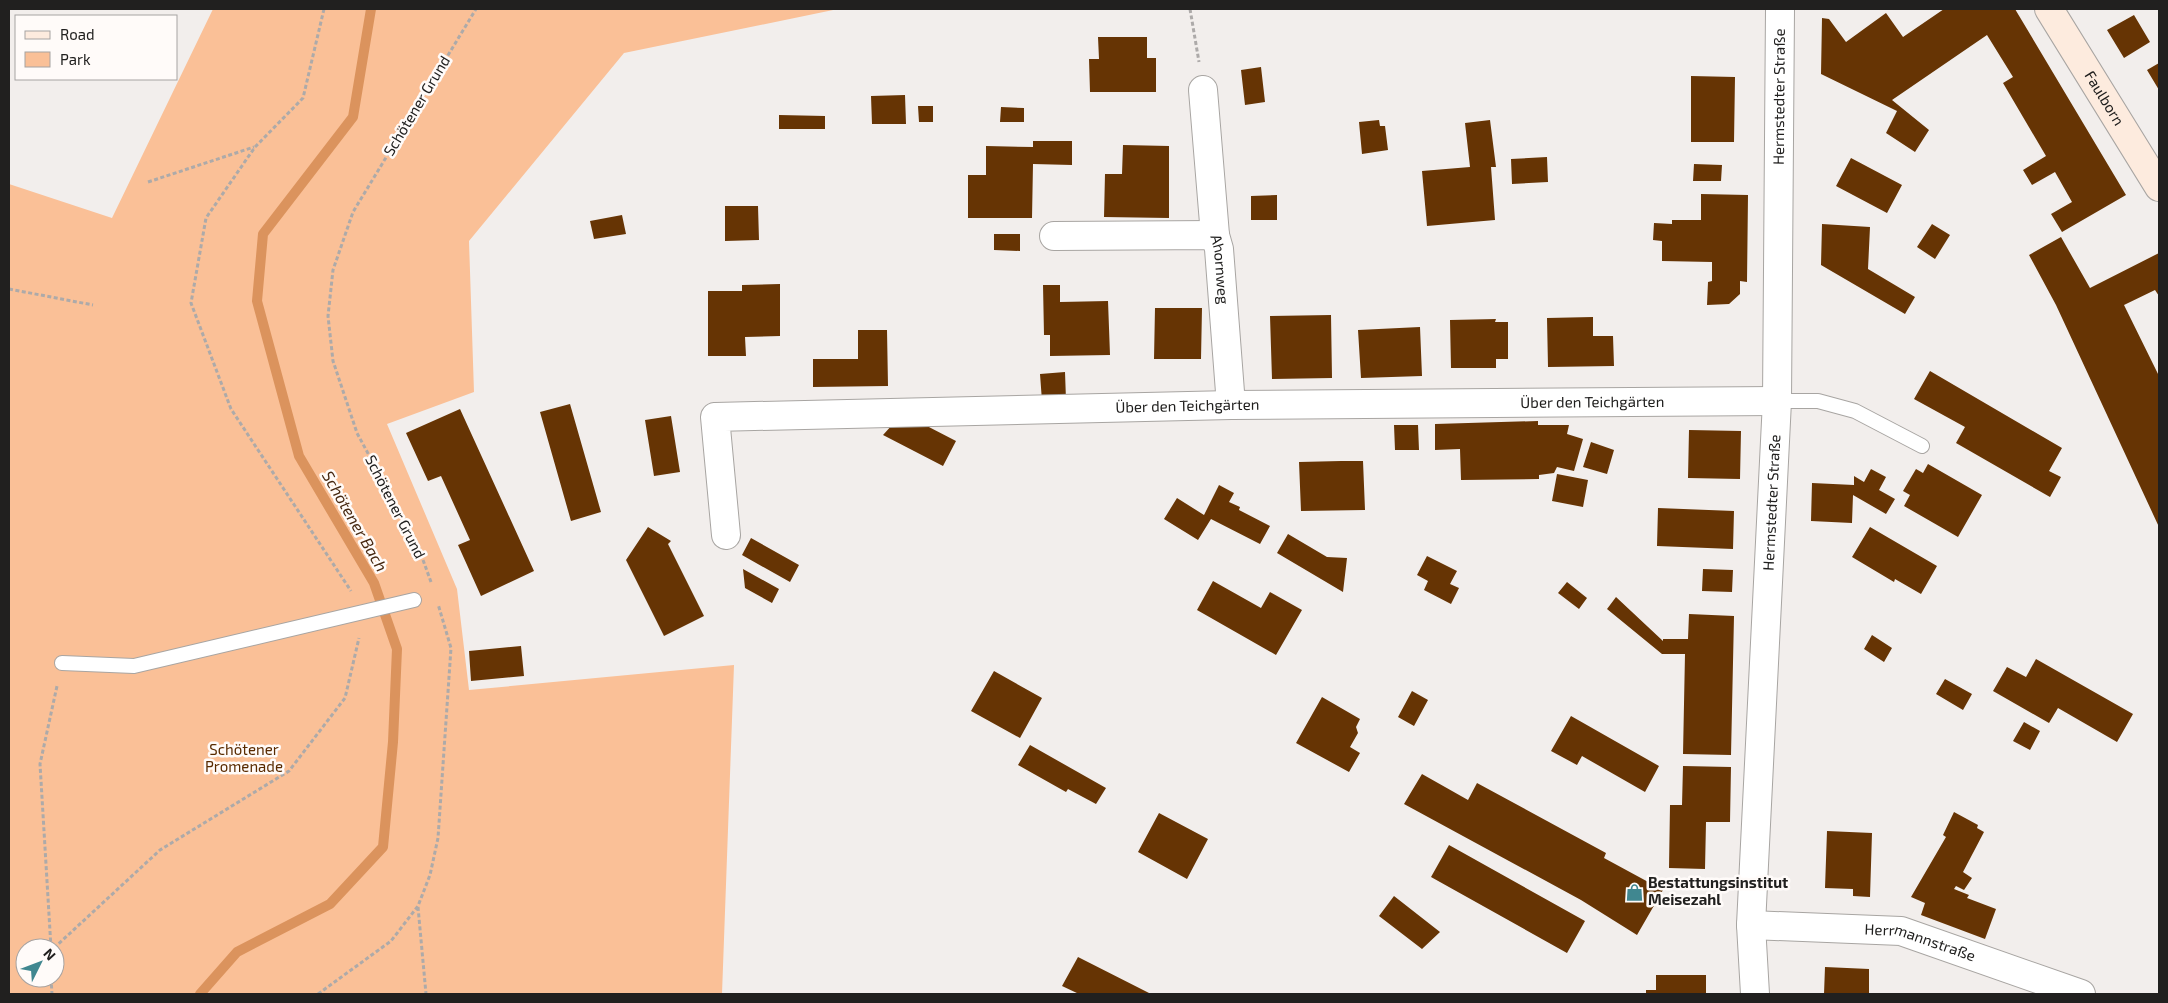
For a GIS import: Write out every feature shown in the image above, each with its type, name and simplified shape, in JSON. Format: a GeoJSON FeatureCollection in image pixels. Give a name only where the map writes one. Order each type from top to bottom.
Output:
{"type":"FeatureCollection","features":[{"type":"Feature","properties":{"kind":"street","name":"Hermstedter Straße"},"geometry":{"type":"LineString","coordinates":[[1755,994],[1751,925],[1777,401],[1780,9]]}},
{"type":"Feature","properties":{"kind":"street","name":"Faulborn"},"geometry":{"type":"LineString","coordinates":[[2049,9],[2159,187]]}},
{"type":"Feature","properties":{"kind":"street"},"geometry":{"type":"LineString","coordinates":[[1203,90],[1215,235]]}},
{"type":"Feature","properties":{"kind":"street","name":"Ahornweg"},"geometry":{"type":"LineString","coordinates":[[1054,236],[1215,235],[1219,249],[1231,406]]}},
{"type":"Feature","properties":{"kind":"street","name":"Über den Teichgärten"},"geometry":{"type":"LineString","coordinates":[[726,535],[715,418],[1231,406],[1777,401]]}},
{"type":"Feature","properties":{"kind":"street","name":"Herrmannstraße"},"geometry":{"type":"LineString","coordinates":[[1751,925],[1901,931],[2081,994]]}},
{"type":"Feature","properties":{"kind":"lane"},"geometry":{"type":"LineString","coordinates":[[1777,401],[1818,402],[1855,412],[1922,446]]}},
{"type":"Feature","properties":{"kind":"lane"},"geometry":{"type":"LineString","coordinates":[[62,663],[134,666],[414,600]]}},
{"type":"Feature","properties":{"kind":"path"},"geometry":{"type":"LineString","coordinates":[[63,938],[160,850],[289,771],[345,698],[365,612],[231,409],[191,303],[206,218],[255,147],[303,98],[324,9]]}},
{"type":"Feature","properties":{"kind":"path","name":"Schötener Grund"},"geometry":{"type":"LineString","coordinates":[[433,586],[418,546],[357,433],[333,361],[328,316],[333,270],[353,212],[476,9]]}},
{"type":"Feature","properties":{"kind":"path"},"geometry":{"type":"LineString","coordinates":[[1190,9],[1203,90]]}},
{"type":"Feature","properties":{"kind":"path"},"geometry":{"type":"LineString","coordinates":[[148,182],[255,147]]}},
{"type":"Feature","properties":{"kind":"path"},"geometry":{"type":"LineString","coordinates":[[9,289],[93,305]]}},
{"type":"Feature","properties":{"kind":"path"},"geometry":{"type":"LineString","coordinates":[[318,994],[391,941],[418,906],[430,875],[438,838],[451,648],[435,596]]}},
{"type":"Feature","properties":{"kind":"path"},"geometry":{"type":"LineString","coordinates":[[51,938],[40,764],[62,663]]}},
{"type":"Feature","properties":{"kind":"path"},"geometry":{"type":"LineString","coordinates":[[418,906],[426,994]]}},
{"type":"Feature","properties":{"kind":"green space","name":"Schötener Promenade"},"geometry":{"type":"Polygon","coordinates":[[[213,9],[838,9],[624,53],[469,241],[474,392],[387,424],[457,589],[469,690],[734,665],[722,994],[9,994],[9,184],[112,218],[213,9]]]}},
{"type":"Feature","properties":{"kind":"building"},"geometry":{"type":"Polygon","coordinates":[[[1944,9],[2015,9],[2126,195],[2062,232],[2051,214],[2072,202],[2055,172],[2032,185],[2023,170],[2046,156],[2003,83],[2013,77],[1987,35],[1892,100],[1929,130],[1915,152],[1886,133],[1897,111],[1821,74],[1822,18],[1829,19],[1846,42],[1886,13],[1903,37],[1944,9]]]}},
{"type":"Feature","properties":{"kind":"building"},"geometry":{"type":"Polygon","coordinates":[[[2134,15],[2150,42],[2124,58],[2107,30],[2134,15]]]}},
{"type":"Feature","properties":{"kind":"building"},"geometry":{"type":"Polygon","coordinates":[[[1098,37],[1147,37],[1147,58],[1156,58],[1156,92],[1090,92],[1089,59],[1099,59],[1098,37]]]}},
{"type":"Feature","properties":{"kind":"building"},"geometry":{"type":"Polygon","coordinates":[[[2159,63],[2159,90],[2147,70],[2159,63]]]}},
{"type":"Feature","properties":{"kind":"building"},"geometry":{"type":"Polygon","coordinates":[[[1261,67],[1265,102],[1245,105],[1241,70],[1261,67]]]}},
{"type":"Feature","properties":{"kind":"building"},"geometry":{"type":"Polygon","coordinates":[[[1691,76],[1735,77],[1734,142],[1691,142],[1691,76]]]}},
{"type":"Feature","properties":{"kind":"building"},"geometry":{"type":"Polygon","coordinates":[[[905,95],[906,124],[872,124],[871,96],[905,95]]]}},
{"type":"Feature","properties":{"kind":"building"},"geometry":{"type":"Polygon","coordinates":[[[918,106],[933,106],[933,122],[919,122],[918,106]]]}},
{"type":"Feature","properties":{"kind":"building"},"geometry":{"type":"Polygon","coordinates":[[[1001,107],[1024,108],[1024,122],[1000,122],[1001,107]]]}},
{"type":"Feature","properties":{"kind":"building"},"geometry":{"type":"Polygon","coordinates":[[[779,115],[825,116],[825,129],[779,129],[779,115]]]}},
{"type":"Feature","properties":{"kind":"building"},"geometry":{"type":"Polygon","coordinates":[[[1379,120],[1380,126],[1385,126],[1388,150],[1362,154],[1359,122],[1379,120]]]}},
{"type":"Feature","properties":{"kind":"building"},"geometry":{"type":"Polygon","coordinates":[[[1490,120],[1496,167],[1491,167],[1495,220],[1427,226],[1422,171],[1470,167],[1465,123],[1490,120]]]}},
{"type":"Feature","properties":{"kind":"building"},"geometry":{"type":"Polygon","coordinates":[[[1033,141],[1072,141],[1072,165],[1033,164],[1032,218],[968,218],[968,175],[986,175],[986,146],[1033,147],[1033,141]]]}},
{"type":"Feature","properties":{"kind":"building"},"geometry":{"type":"Polygon","coordinates":[[[1123,145],[1169,146],[1169,218],[1104,217],[1105,174],[1122,174],[1123,145]]]}},
{"type":"Feature","properties":{"kind":"building"},"geometry":{"type":"Polygon","coordinates":[[[1547,157],[1548,182],[1512,184],[1511,159],[1547,157]]]}},
{"type":"Feature","properties":{"kind":"building"},"geometry":{"type":"Polygon","coordinates":[[[1851,158],[1902,185],[1887,213],[1836,186],[1851,158]]]}},
{"type":"Feature","properties":{"kind":"building"},"geometry":{"type":"Polygon","coordinates":[[[1694,164],[1722,165],[1721,181],[1693,181],[1694,164]]]}},
{"type":"Feature","properties":{"kind":"building"},"geometry":{"type":"Polygon","coordinates":[[[1701,194],[1748,195],[1747,282],[1740,281],[1740,294],[1729,304],[1707,305],[1708,282],[1712,281],[1712,262],[1662,261],[1662,241],[1653,240],[1654,223],[1672,224],[1672,220],[1701,220],[1701,194]]]}},
{"type":"Feature","properties":{"kind":"building"},"geometry":{"type":"Polygon","coordinates":[[[1277,195],[1277,220],[1251,220],[1251,196],[1277,195]]]}},
{"type":"Feature","properties":{"kind":"building"},"geometry":{"type":"Polygon","coordinates":[[[725,206],[758,206],[759,240],[725,241],[725,206]]]}},
{"type":"Feature","properties":{"kind":"building"},"geometry":{"type":"Polygon","coordinates":[[[622,215],[626,234],[594,239],[590,221],[622,215]]]}},
{"type":"Feature","properties":{"kind":"building"},"geometry":{"type":"Polygon","coordinates":[[[1822,224],[1870,227],[1868,269],[1915,297],[1905,314],[1821,265],[1822,224]]]}},
{"type":"Feature","properties":{"kind":"building"},"geometry":{"type":"Polygon","coordinates":[[[1932,224],[1950,235],[1935,259],[1917,247],[1932,224]]]}},
{"type":"Feature","properties":{"kind":"building"},"geometry":{"type":"Polygon","coordinates":[[[994,234],[1020,234],[1020,251],[994,250],[994,234]]]}},
{"type":"Feature","properties":{"kind":"building"},"geometry":{"type":"Polygon","coordinates":[[[2061,237],[2090,288],[2159,253],[2159,296],[2155,290],[2124,305],[2159,376],[2159,527],[2056,305],[2029,255],[2061,237]]]}},
{"type":"Feature","properties":{"kind":"building"},"geometry":{"type":"Polygon","coordinates":[[[780,284],[780,336],[745,337],[746,356],[708,356],[708,291],[742,291],[742,285],[780,284]]]}},
{"type":"Feature","properties":{"kind":"building"},"geometry":{"type":"Polygon","coordinates":[[[1043,285],[1060,285],[1060,302],[1108,301],[1110,355],[1050,356],[1050,335],[1044,335],[1043,285]]]}},
{"type":"Feature","properties":{"kind":"building"},"geometry":{"type":"Polygon","coordinates":[[[1155,308],[1202,308],[1201,359],[1154,359],[1155,308]]]}},
{"type":"Feature","properties":{"kind":"building"},"geometry":{"type":"Polygon","coordinates":[[[1331,315],[1332,378],[1272,379],[1270,316],[1331,315]]]}},
{"type":"Feature","properties":{"kind":"building"},"geometry":{"type":"Polygon","coordinates":[[[1593,317],[1593,336],[1613,336],[1614,366],[1548,367],[1547,318],[1593,317]]]}},
{"type":"Feature","properties":{"kind":"building"},"geometry":{"type":"Polygon","coordinates":[[[1496,319],[1495,322],[1508,322],[1508,359],[1496,359],[1496,368],[1451,368],[1450,320],[1496,319]]]}},
{"type":"Feature","properties":{"kind":"building"},"geometry":{"type":"Polygon","coordinates":[[[1420,327],[1422,376],[1361,378],[1358,330],[1420,327]]]}},
{"type":"Feature","properties":{"kind":"building"},"geometry":{"type":"Polygon","coordinates":[[[858,330],[887,330],[888,386],[813,387],[813,359],[858,359],[858,330]]]}},
{"type":"Feature","properties":{"kind":"building"},"geometry":{"type":"Polygon","coordinates":[[[1930,371],[2062,448],[2049,471],[2061,477],[2050,497],[1956,443],[1965,427],[1914,399],[1930,371]]]}},
{"type":"Feature","properties":{"kind":"building"},"geometry":{"type":"Polygon","coordinates":[[[1065,372],[1066,400],[1042,401],[1040,374],[1065,372]]]}},
{"type":"Feature","properties":{"kind":"building"},"geometry":{"type":"Polygon","coordinates":[[[570,404],[601,512],[571,521],[540,412],[570,404]]]}},
{"type":"Feature","properties":{"kind":"building"},"geometry":{"type":"Polygon","coordinates":[[[460,409],[534,571],[481,596],[458,545],[470,540],[441,476],[428,481],[406,433],[460,409]]]}},
{"type":"Feature","properties":{"kind":"building"},"geometry":{"type":"Polygon","coordinates":[[[671,416],[680,472],[654,476],[645,420],[671,416]]]}},
{"type":"Feature","properties":{"kind":"building"},"geometry":{"type":"Polygon","coordinates":[[[1538,421],[1538,425],[1569,425],[1567,434],[1583,439],[1574,471],[1557,467],[1554,473],[1539,475],[1539,479],[1461,480],[1460,449],[1435,450],[1435,424],[1538,421]]]}},
{"type":"Feature","properties":{"kind":"building"},"geometry":{"type":"Polygon","coordinates":[[[893,424],[925,425],[956,441],[943,466],[883,435],[893,424]]]}},
{"type":"Feature","properties":{"kind":"building"},"geometry":{"type":"Polygon","coordinates":[[[1394,425],[1418,425],[1419,450],[1395,450],[1394,425]]]}},
{"type":"Feature","properties":{"kind":"building"},"geometry":{"type":"Polygon","coordinates":[[[1689,430],[1741,431],[1740,479],[1688,478],[1689,430]]]}},
{"type":"Feature","properties":{"kind":"building"},"geometry":{"type":"Polygon","coordinates":[[[1591,442],[1614,450],[1607,474],[1583,467],[1591,442]]]}},
{"type":"Feature","properties":{"kind":"building"},"geometry":{"type":"Polygon","coordinates":[[[1363,461],[1365,510],[1301,511],[1299,462],[1363,461]]]}},
{"type":"Feature","properties":{"kind":"building"},"geometry":{"type":"Polygon","coordinates":[[[1928,464],[1982,495],[1958,537],[1904,506],[1910,495],[1903,491],[1916,469],[1923,473],[1928,464]]]}},
{"type":"Feature","properties":{"kind":"building"},"geometry":{"type":"Polygon","coordinates":[[[1871,469],[1886,477],[1879,490],[1895,499],[1886,514],[1853,495],[1852,523],[1811,521],[1812,483],[1854,485],[1854,476],[1864,482],[1871,469]]]}},
{"type":"Feature","properties":{"kind":"building"},"geometry":{"type":"Polygon","coordinates":[[[1557,474],[1588,480],[1583,507],[1552,501],[1557,474]]]}},
{"type":"Feature","properties":{"kind":"building"},"geometry":{"type":"Polygon","coordinates":[[[1219,485],[1234,493],[1229,502],[1240,507],[1239,510],[1270,526],[1260,544],[1211,519],[1198,540],[1164,519],[1177,498],[1204,515],[1219,485]]]}},
{"type":"Feature","properties":{"kind":"building"},"geometry":{"type":"Polygon","coordinates":[[[1658,508],[1734,511],[1733,549],[1657,546],[1658,508]]]}},
{"type":"Feature","properties":{"kind":"building"},"geometry":{"type":"Polygon","coordinates":[[[648,527],[671,541],[668,544],[704,616],[664,636],[626,560],[648,527]]]}},
{"type":"Feature","properties":{"kind":"building"},"geometry":{"type":"Polygon","coordinates":[[[1870,527],[1937,566],[1921,594],[1895,579],[1894,582],[1852,557],[1870,527]]]}},
{"type":"Feature","properties":{"kind":"building"},"geometry":{"type":"Polygon","coordinates":[[[1288,534],[1327,557],[1347,558],[1343,592],[1277,553],[1288,534]]]}},
{"type":"Feature","properties":{"kind":"building"},"geometry":{"type":"Polygon","coordinates":[[[751,538],[799,565],[790,582],[742,555],[751,538]]]}},
{"type":"Feature","properties":{"kind":"building"},"geometry":{"type":"Polygon","coordinates":[[[1427,556],[1457,571],[1450,584],[1459,588],[1451,604],[1424,590],[1428,581],[1417,575],[1427,556]]]}},
{"type":"Feature","properties":{"kind":"building"},"geometry":{"type":"Polygon","coordinates":[[[743,569],[779,589],[772,603],[745,588],[743,569]]]}},
{"type":"Feature","properties":{"kind":"building"},"geometry":{"type":"Polygon","coordinates":[[[1703,569],[1733,570],[1732,592],[1702,591],[1703,569]]]}},
{"type":"Feature","properties":{"kind":"building"},"geometry":{"type":"Polygon","coordinates":[[[1213,581],[1261,608],[1270,592],[1302,610],[1276,655],[1197,610],[1213,581]]]}},
{"type":"Feature","properties":{"kind":"building"},"geometry":{"type":"Polygon","coordinates":[[[1567,582],[1587,598],[1579,609],[1558,593],[1567,582]]]}},
{"type":"Feature","properties":{"kind":"building"},"geometry":{"type":"Polygon","coordinates":[[[1616,597],[1663,641],[1663,639],[1688,639],[1689,614],[1734,616],[1731,755],[1683,754],[1685,654],[1662,654],[1607,609],[1616,597]]]}},
{"type":"Feature","properties":{"kind":"building"},"geometry":{"type":"Polygon","coordinates":[[[1872,635],[1892,648],[1884,662],[1864,649],[1872,635]]]}},
{"type":"Feature","properties":{"kind":"building"},"geometry":{"type":"Polygon","coordinates":[[[521,646],[524,676],[471,681],[469,651],[521,646]]]}},
{"type":"Feature","properties":{"kind":"building"},"geometry":{"type":"Polygon","coordinates":[[[2036,659],[2133,714],[2117,742],[2058,708],[2049,723],[1993,691],[2007,667],[2026,677],[2036,659]]]}},
{"type":"Feature","properties":{"kind":"building"},"geometry":{"type":"Polygon","coordinates":[[[994,671],[1042,698],[1020,738],[971,711],[994,671]]]}},
{"type":"Feature","properties":{"kind":"building"},"geometry":{"type":"Polygon","coordinates":[[[1945,679],[1972,694],[1963,710],[1936,694],[1945,679]]]}},
{"type":"Feature","properties":{"kind":"building"},"geometry":{"type":"Polygon","coordinates":[[[1412,691],[1428,700],[1414,726],[1398,717],[1412,691]]]}},
{"type":"Feature","properties":{"kind":"building"},"geometry":{"type":"Polygon","coordinates":[[[1322,697],[1360,719],[1356,727],[1358,733],[1350,747],[1360,753],[1349,772],[1296,743],[1322,697]]]}},
{"type":"Feature","properties":{"kind":"building"},"geometry":{"type":"Polygon","coordinates":[[[1571,716],[1659,766],[1645,792],[1582,756],[1577,765],[1551,751],[1571,716]]]}},
{"type":"Feature","properties":{"kind":"building"},"geometry":{"type":"Polygon","coordinates":[[[2024,722],[2040,731],[2030,750],[2013,741],[2024,722]]]}},
{"type":"Feature","properties":{"kind":"building"},"geometry":{"type":"Polygon","coordinates":[[[1030,745],[1106,788],[1096,804],[1068,789],[1066,792],[1018,765],[1030,745]]]}},
{"type":"Feature","properties":{"kind":"building"},"geometry":{"type":"Polygon","coordinates":[[[1683,766],[1731,767],[1730,822],[1706,822],[1705,869],[1669,868],[1670,805],[1682,805],[1683,766]]]}},
{"type":"Feature","properties":{"kind":"building"},"geometry":{"type":"Polygon","coordinates":[[[1422,774],[1468,800],[1477,783],[1606,853],[1604,858],[1663,890],[1637,935],[1581,900],[1404,804],[1422,774]]]}},
{"type":"Feature","properties":{"kind":"building"},"geometry":{"type":"Polygon","coordinates":[[[1954,812],[1978,825],[1977,828],[1984,832],[1963,872],[1972,878],[1964,890],[1956,886],[1954,889],[1969,895],[1967,898],[1996,909],[1985,939],[1921,915],[1925,903],[1911,897],[1946,837],[1943,835],[1954,812]]]}},
{"type":"Feature","properties":{"kind":"building"},"geometry":{"type":"Polygon","coordinates":[[[1159,813],[1208,839],[1187,879],[1138,852],[1159,813]]]}},
{"type":"Feature","properties":{"kind":"building"},"geometry":{"type":"Polygon","coordinates":[[[1827,831],[1872,833],[1870,897],[1853,896],[1853,889],[1825,888],[1827,831]]]}},
{"type":"Feature","properties":{"kind":"building"},"geometry":{"type":"Polygon","coordinates":[[[1449,845],[1585,921],[1567,953],[1431,877],[1449,845]]]}},
{"type":"Feature","properties":{"kind":"building"},"geometry":{"type":"Polygon","coordinates":[[[1394,896],[1440,932],[1422,949],[1379,916],[1394,896]]]}},
{"type":"Feature","properties":{"kind":"building"},"geometry":{"type":"Polygon","coordinates":[[[1078,957],[1151,994],[1079,994],[1062,986],[1078,957]]]}},
{"type":"Feature","properties":{"kind":"building"},"geometry":{"type":"Polygon","coordinates":[[[1825,967],[1869,969],[1869,994],[1824,994],[1825,967]]]}},
{"type":"Feature","properties":{"kind":"building"},"geometry":{"type":"Polygon","coordinates":[[[1656,975],[1706,975],[1706,994],[1646,994],[1646,990],[1656,990],[1656,975]]]}},
{"type":"Feature","properties":{"kind":"waterway","name":"Schötener Bach"},"geometry":{"type":"LineString","coordinates":[[200,994],[237,952],[330,904],[383,847],[393,742],[397,649],[374,583],[299,456],[257,301],[263,234],[353,117],[371,9]]}},
{"type":"Feature","properties":{"kind":"place","name":"Bestattungsinstitut Meisezahl"},"geometry":{"type":"Point","coordinates":[1634,892]}}]}
